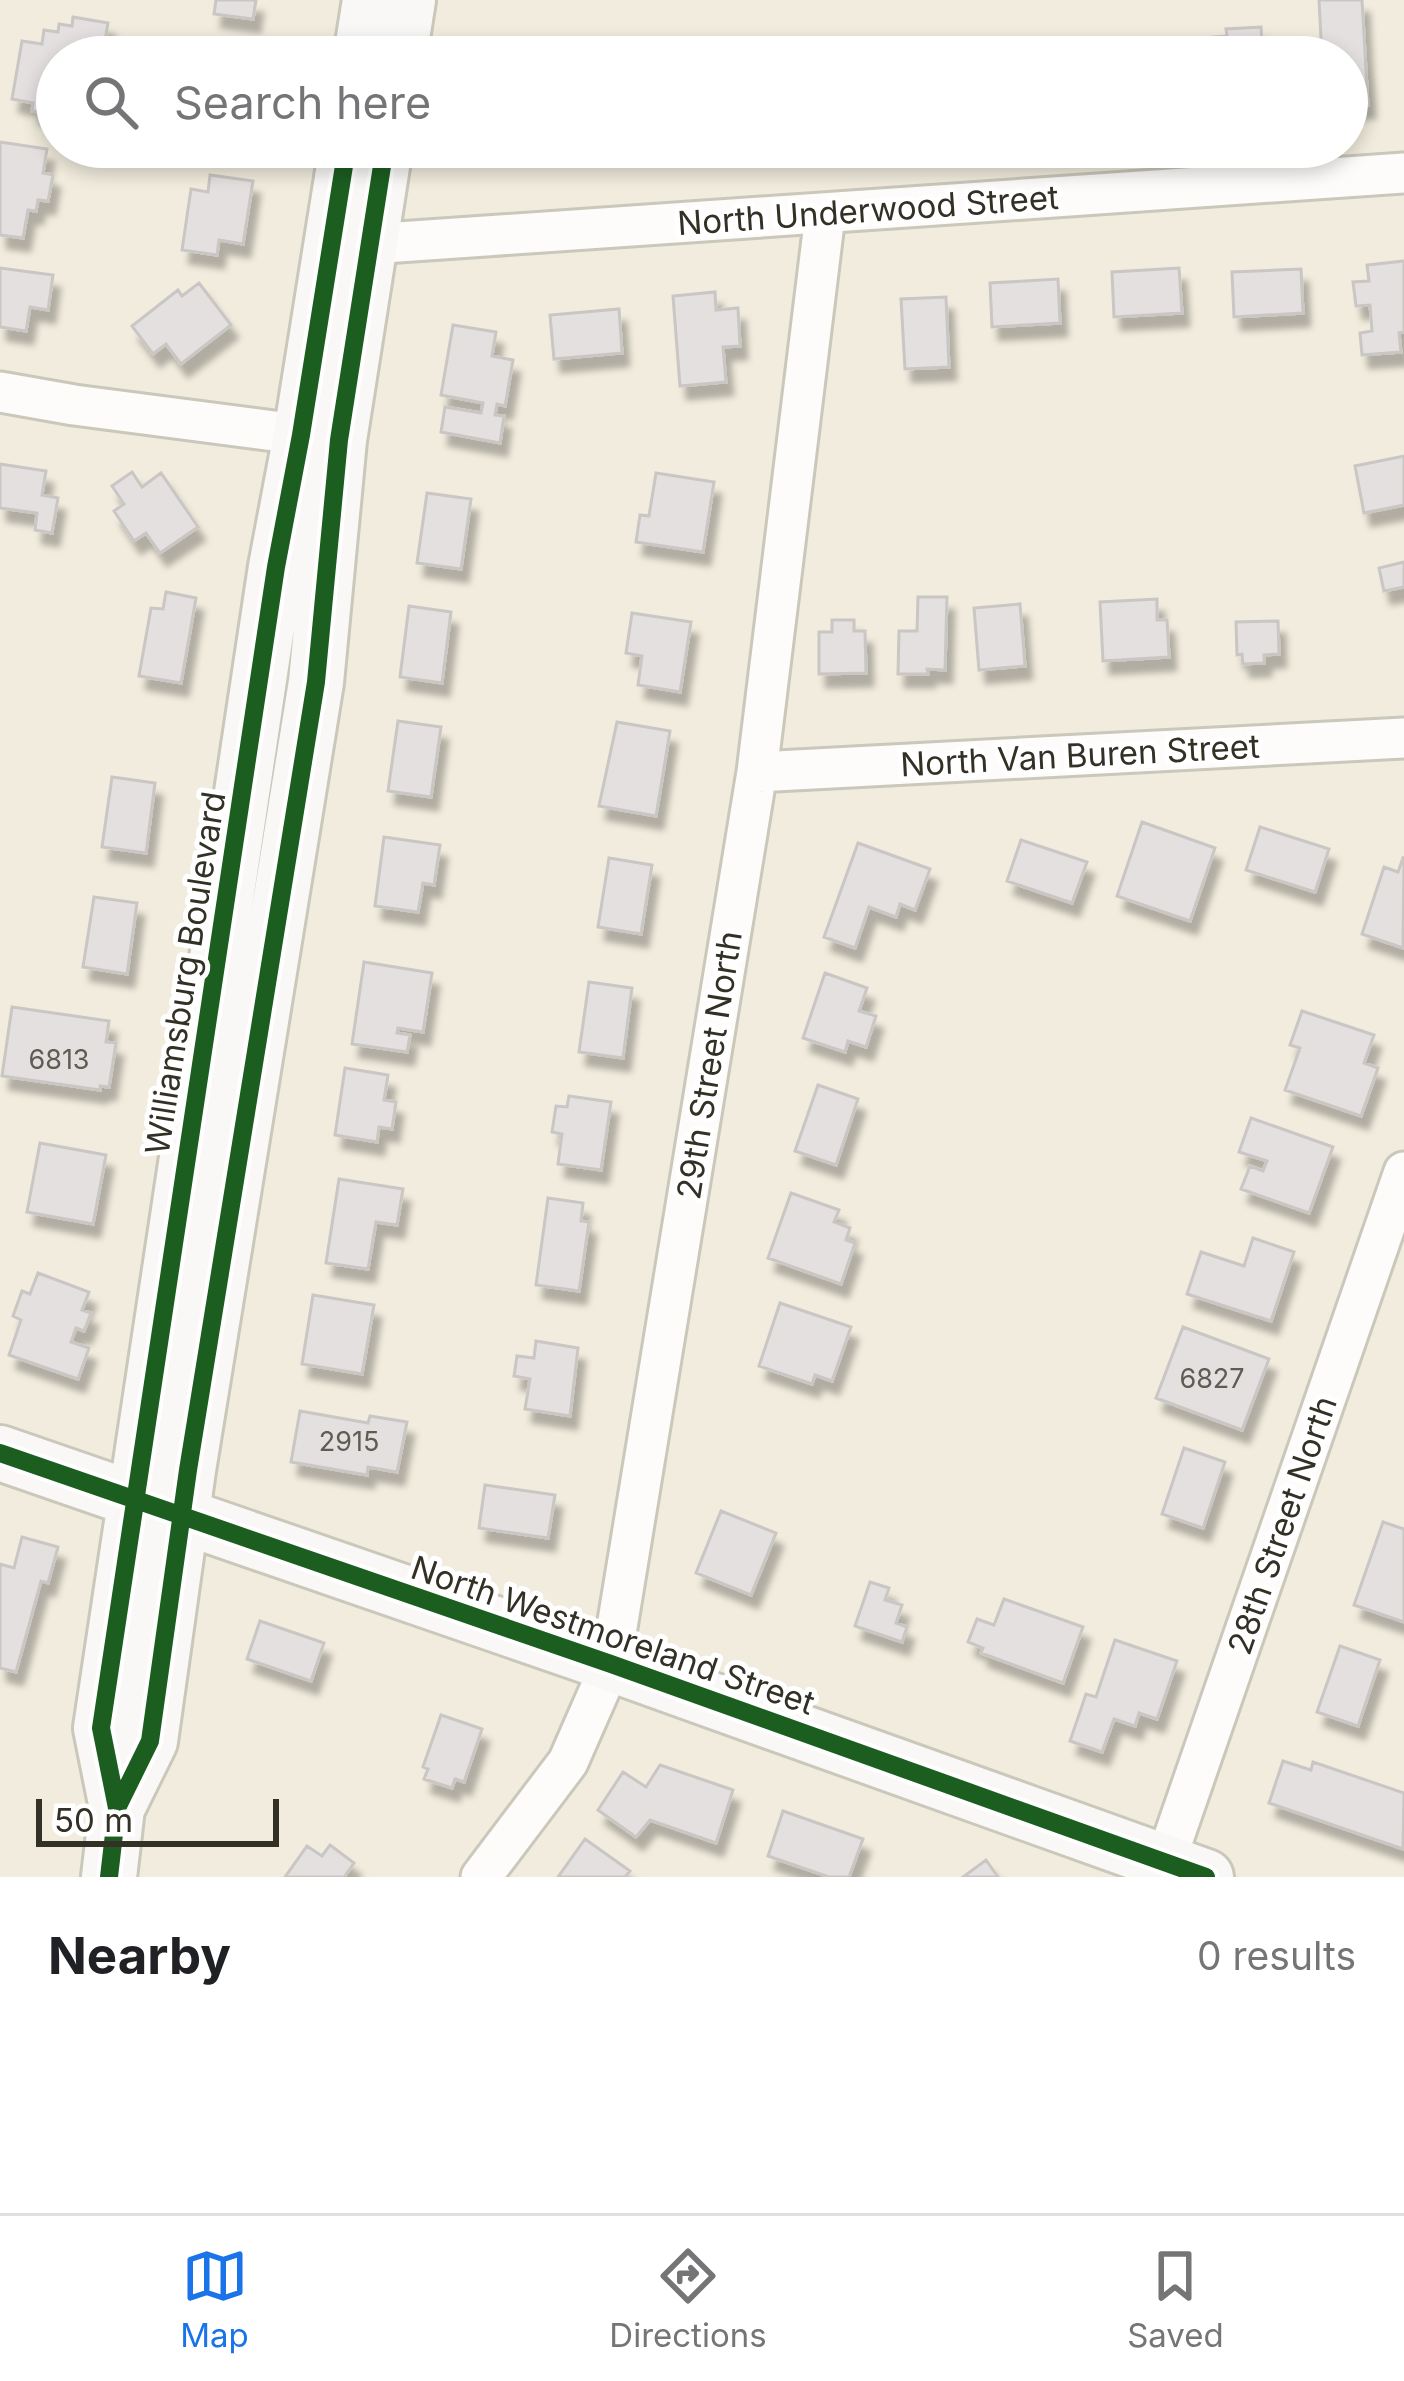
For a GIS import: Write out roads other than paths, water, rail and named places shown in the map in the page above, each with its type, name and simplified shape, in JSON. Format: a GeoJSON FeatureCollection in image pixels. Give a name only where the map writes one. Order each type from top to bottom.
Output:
{"type":"FeatureCollection","features":[{"type":"Feature","properties":{"kind":"main road"},"geometry":{"type":"LineString","coordinates":[[364,36],[370,0]]}},
{"type":"Feature","properties":{"kind":"main road"},"geometry":{"type":"LineString","coordinates":[[402,36],[408,0]]}},
{"type":"Feature","properties":{"kind":"main road","name":"Williamsburg Boulevard"},"geometry":{"type":"LineString","coordinates":[[348,168],[351,244]]}},
{"type":"Feature","properties":{"kind":"main road","name":"Williamsburg Boulevard"},"geometry":{"type":"LineString","coordinates":[[110,1877],[117,1808],[101,1728],[159,1509],[276,567],[320,437],[351,244],[378,168]]}},
{"type":"Feature","properties":{"kind":"main road","name":"North Westmoreland Street"},"geometry":{"type":"LineString","coordinates":[[0,1453],[610,1664],[1177,1872]]}},
{"type":"Feature","properties":{"kind":"street","name":"North Underwood Street"},"geometry":{"type":"LineString","coordinates":[[351,244],[1404,173]]}},
{"type":"Feature","properties":{"kind":"street","name":"29th Street North"},"geometry":{"type":"LineString","coordinates":[[482,1877],[568,1762],[610,1664],[757,772],[825,215]]}},
{"type":"Feature","properties":{"kind":"street"},"geometry":{"type":"LineString","coordinates":[[0,392],[320,437]]}},
{"type":"Feature","properties":{"kind":"street","name":"North Van Buren Street"},"geometry":{"type":"LineString","coordinates":[[757,772],[1404,738]]}},
{"type":"Feature","properties":{"kind":"street","name":"28th Street North"},"geometry":{"type":"LineString","coordinates":[[1177,1872],[1404,1172]]}}]}
